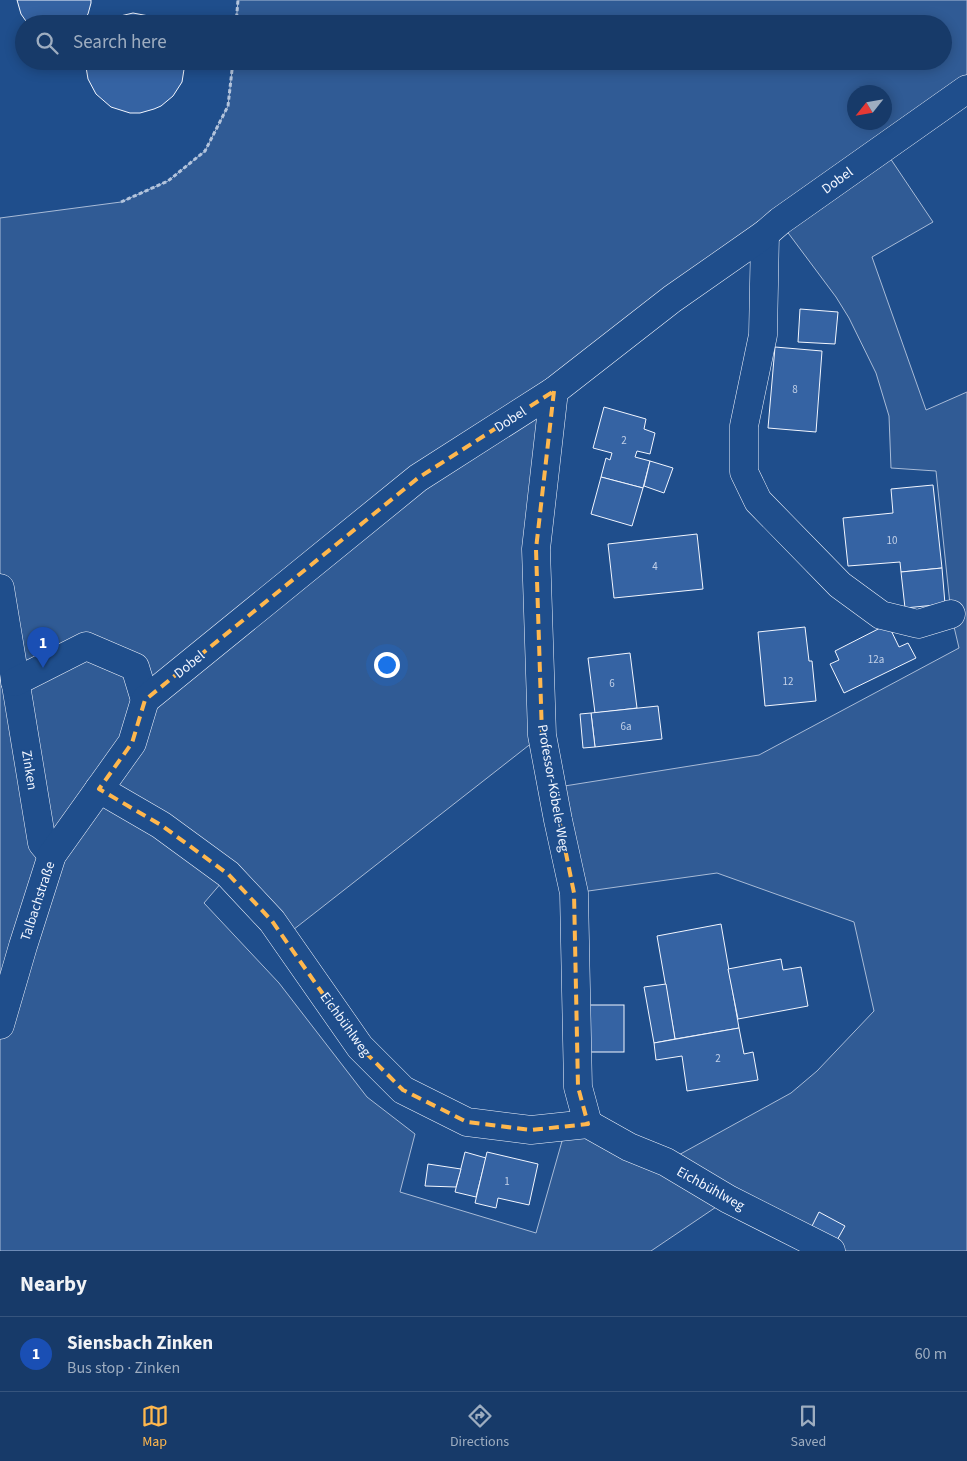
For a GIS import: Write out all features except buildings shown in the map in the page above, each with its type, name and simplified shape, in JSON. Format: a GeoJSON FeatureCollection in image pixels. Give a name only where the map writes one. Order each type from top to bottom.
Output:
{"type":"FeatureCollection","features":[{"type":"Feature","properties":{"kind":"street","name":"Dobel"},"geometry":{"type":"LineString","coordinates":[[145,700],[418,478],[554,391],[672,300],[876,152],[967,89]]}},
{"type":"Feature","properties":{"kind":"street"},"geometry":{"type":"LineString","coordinates":[[765,234],[763,335],[744,426],[744,472],[758,501],[840,585],[881,615],[918,624],[951,614]]}},
{"type":"Feature","properties":{"kind":"street","name":"Professor-Köbele-Weg"},"geometry":{"type":"LineString","coordinates":[[554,391],[536,549],[542,734],[574,893],[578,1087],[588,1124]]}},
{"type":"Feature","properties":{"kind":"street","name":"Zinken"},"geometry":{"type":"LineString","coordinates":[[0,588],[42,843],[52,855]]}},
{"type":"Feature","properties":{"kind":"street"},"geometry":{"type":"LineString","coordinates":[[15,682],[86,646],[135,666],[145,700],[132,743],[99,789]]}},
{"type":"Feature","properties":{"kind":"street","name":"Eichbühlweg"},"geometry":{"type":"LineString","coordinates":[[99,789],[160,825],[228,874],[272,920],[360,1048],[403,1090],[467,1122],[531,1130],[588,1124],[629,1147],[666,1162],[728,1198],[831,1251]]}},
{"type":"Feature","properties":{"kind":"street","name":"Talbachstraße"},"geometry":{"type":"LineString","coordinates":[[0,1025],[52,855],[99,789]]}},
{"type":"Feature","properties":{"kind":"path"},"geometry":{"type":"LineString","coordinates":[[237,15],[238,0]]}},
{"type":"Feature","properties":{"kind":"path"},"geometry":{"type":"LineString","coordinates":[[122,202],[168,181],[205,151],[228,106],[231,70]]}},
{"type":"Feature","properties":{"kind":"highlighted area"},"geometry":{"type":"Polygon","coordinates":[[[554,391],[536,549],[542,735],[574,893],[578,1087],[588,1124],[531,1130],[467,1122],[403,1090],[360,1047],[272,921],[228,874],[161,825],[99,789],[132,743],[145,700],[418,478],[554,391]]]}},
{"type":"Feature","properties":{"kind":"shaded area"},"geometry":{"type":"Polygon","coordinates":[[[238,0],[967,0],[967,104],[888,155],[933,222],[872,257],[926,410],[967,392],[967,1251],[830,1251],[728,1199],[651,1251],[0,1251],[0,218],[121,202],[168,181],[205,151],[228,106],[232,70],[952,70],[952,15],[237,15],[238,0]],[[780,222],[554,391],[542,735],[284,937],[228,875],[204,903],[279,983],[367,1097],[415,1134],[400,1192],[536,1233],[566,1127],[666,1162],[791,1093],[817,1071],[874,1011],[854,922],[717,873],[574,893],[552,788],[759,755],[959,648],[951,614],[936,471],[891,468],[889,416],[876,373],[849,318],[836,297],[780,222]]]}},
{"type":"Feature","properties":{"kind":"place","name":"Siensbach Zinken"},"geometry":{"type":"Point","coordinates":[43,668]}}]}
